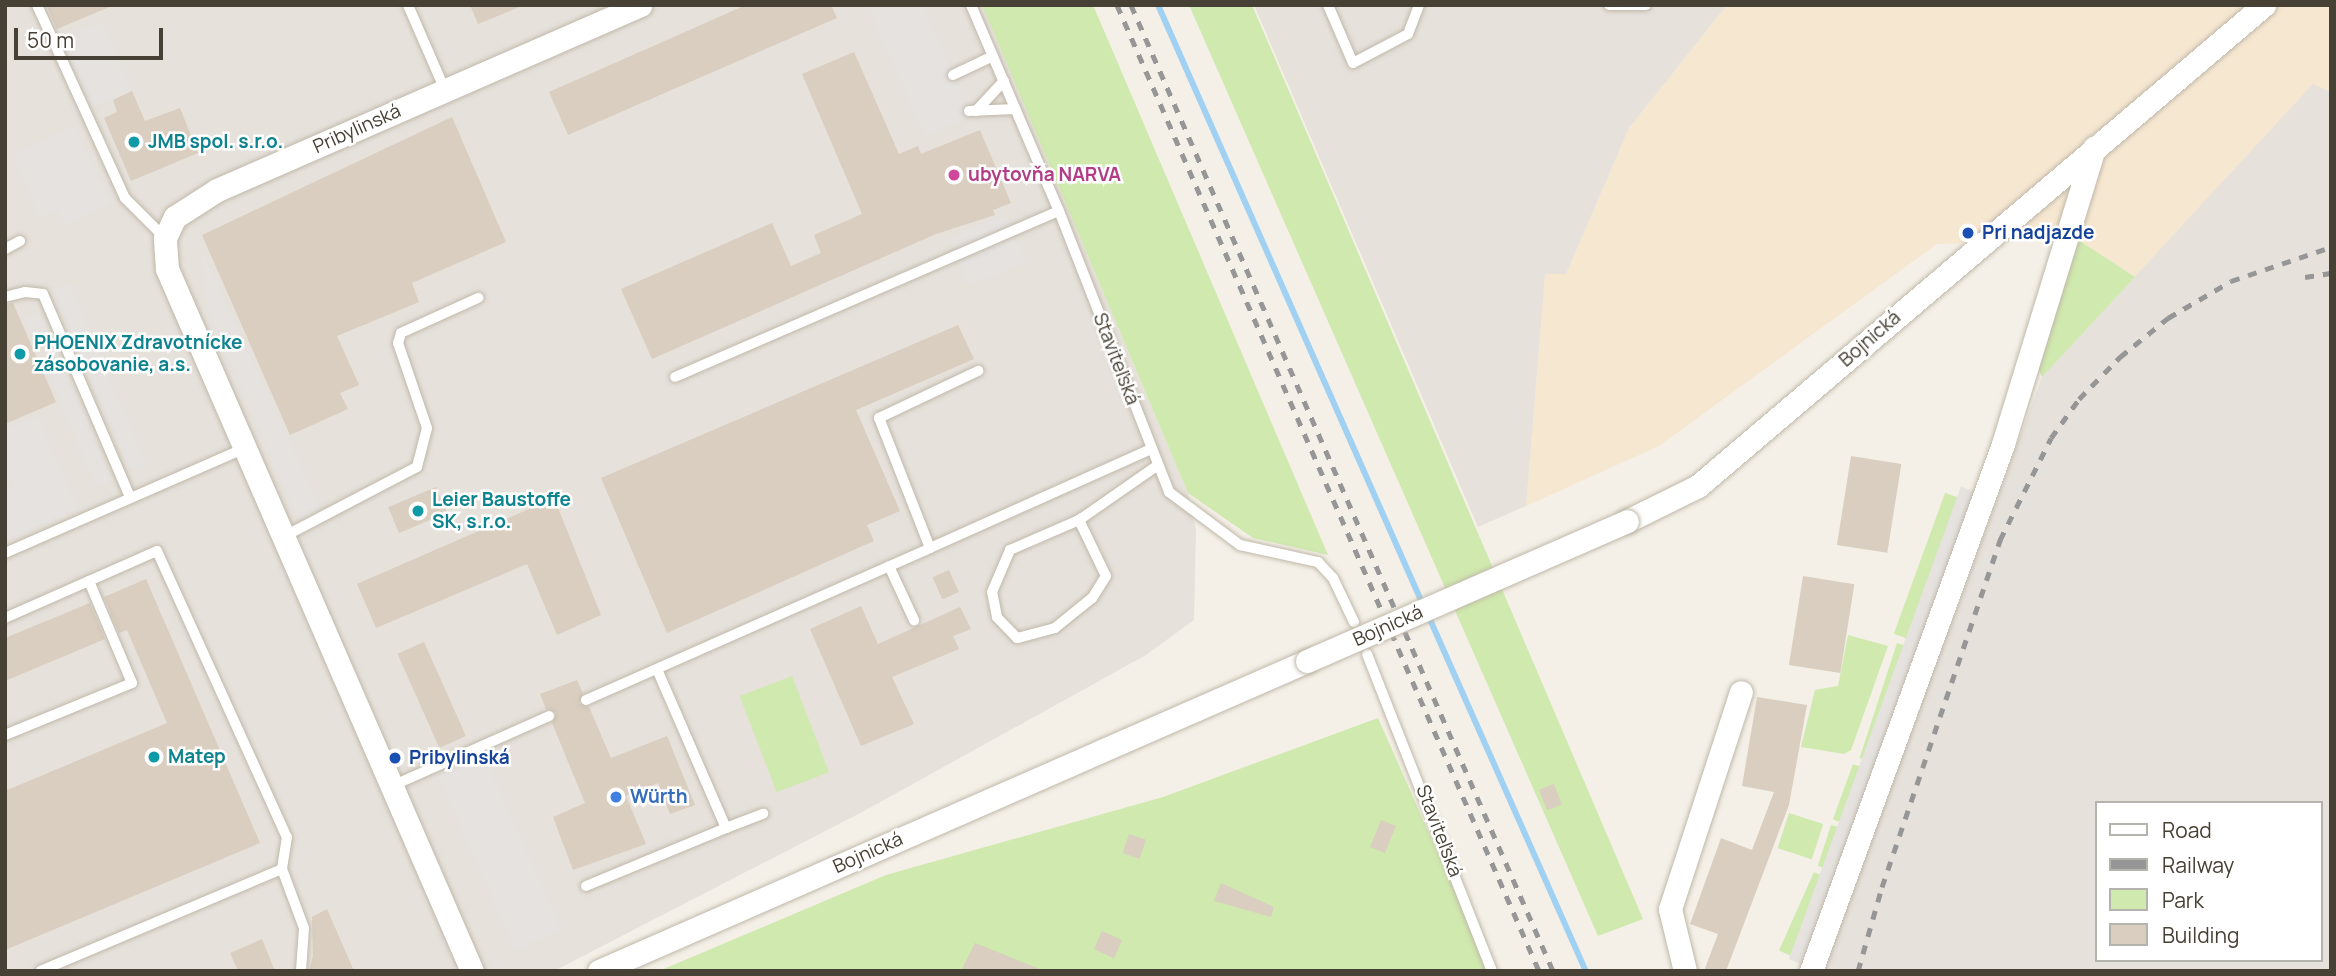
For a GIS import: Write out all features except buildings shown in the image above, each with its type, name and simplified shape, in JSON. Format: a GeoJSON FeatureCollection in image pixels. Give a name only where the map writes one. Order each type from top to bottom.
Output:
{"type":"FeatureCollection","features":[{"type":"Feature","properties":{"kind":"street","name":"Pribylinská"},"geometry":{"type":"LineString","coordinates":[[165,238],[175,217],[188,205],[217,190],[640,5]]}},
{"type":"Feature","properties":{"kind":"street","name":"Bojnická"},"geometry":{"type":"LineString","coordinates":[[599,971],[1628,521],[1698,486],[2264,5]]}},
{"type":"Feature","properties":{"kind":"street"},"geometry":{"type":"LineString","coordinates":[[1811,971],[2003,444],[2094,148]]}},
{"type":"Feature","properties":{"kind":"street"},"geometry":{"type":"LineString","coordinates":[[165,238],[167,269],[472,971]]}},
{"type":"Feature","properties":{"kind":"street"},"geometry":{"type":"LineString","coordinates":[[1685,971],[1673,934],[1670,909],[1741,691]]}},
{"type":"Feature","properties":{"kind":"lane"},"geometry":{"type":"LineString","coordinates":[[37,5],[125,198],[165,238]]}},
{"type":"Feature","properties":{"kind":"lane"},"geometry":{"type":"LineString","coordinates":[[408,5],[445,90]]}},
{"type":"Feature","properties":{"kind":"lane","name":"Staviteľská"},"geometry":{"type":"LineString","coordinates":[[971,5],[1059,211],[1170,492],[1240,545],[1318,562],[1326,569],[1354,622]]}},
{"type":"Feature","properties":{"kind":"lane"},"geometry":{"type":"LineString","coordinates":[[1328,5],[1353,62],[1408,34],[1419,5]]}},
{"type":"Feature","properties":{"kind":"lane"},"geometry":{"type":"LineString","coordinates":[[1609,5],[1646,5]]}},
{"type":"Feature","properties":{"kind":"lane"},"geometry":{"type":"LineString","coordinates":[[953,75],[993,55]]}},
{"type":"Feature","properties":{"kind":"lane"},"geometry":{"type":"LineString","coordinates":[[1004,81],[972,111],[1015,108]]}},
{"type":"Feature","properties":{"kind":"lane"},"geometry":{"type":"LineString","coordinates":[[675,377],[1059,211]]}},
{"type":"Feature","properties":{"kind":"lane"},"geometry":{"type":"LineString","coordinates":[[5,249],[20,241]]}},
{"type":"Feature","properties":{"kind":"lane"},"geometry":{"type":"LineString","coordinates":[[5,297],[25,292],[43,294],[130,497]]}},
{"type":"Feature","properties":{"kind":"lane"},"geometry":{"type":"LineString","coordinates":[[283,537],[417,467],[427,428],[398,343],[401,333],[478,298]]}},
{"type":"Feature","properties":{"kind":"lane"},"geometry":{"type":"LineString","coordinates":[[930,548],[878,418],[978,371]]}},
{"type":"Feature","properties":{"kind":"lane"},"geometry":{"type":"LineString","coordinates":[[5,553],[243,449]]}},
{"type":"Feature","properties":{"kind":"lane"},"geometry":{"type":"LineString","coordinates":[[586,700],[1151,449]]}},
{"type":"Feature","properties":{"kind":"lane"},"geometry":{"type":"LineString","coordinates":[[1079,520],[1106,576],[1092,598],[1055,628],[1017,638],[998,617],[992,592],[1010,550],[1079,520],[1158,465]]}},
{"type":"Feature","properties":{"kind":"lane"},"geometry":{"type":"LineString","coordinates":[[5,618],[157,551],[287,837],[282,869],[304,928],[301,971]]}},
{"type":"Feature","properties":{"kind":"lane"},"geometry":{"type":"LineString","coordinates":[[889,566],[914,620]]}},
{"type":"Feature","properties":{"kind":"lane"},"geometry":{"type":"LineString","coordinates":[[5,735],[132,683],[89,581]]}},
{"type":"Feature","properties":{"kind":"lane","name":"Staviteľská"},"geometry":{"type":"LineString","coordinates":[[1367,654],[1492,971]]}},
{"type":"Feature","properties":{"kind":"lane"},"geometry":{"type":"LineString","coordinates":[[657,669],[726,828]]}},
{"type":"Feature","properties":{"kind":"lane"},"geometry":{"type":"LineString","coordinates":[[391,786],[549,716]]}},
{"type":"Feature","properties":{"kind":"lane"},"geometry":{"type":"LineString","coordinates":[[586,886],[763,814]]}},
{"type":"Feature","properties":{"kind":"lane"},"geometry":{"type":"LineString","coordinates":[[46,970],[282,869]]}},
{"type":"Feature","properties":{"kind":"shaded area"},"geometry":{"type":"Polygon","coordinates":[[[5,5],[982,5],[1188,493],[1196,530],[1194,620],[1146,655],[864,811],[554,971],[5,971],[5,5]]]}},
{"type":"Feature","properties":{"kind":"shaded area"},"geometry":{"type":"Polygon","coordinates":[[[867,5],[922,5],[971,116],[925,136],[867,5]]]}},
{"type":"Feature","properties":{"kind":"shaded area"},"geometry":{"type":"Polygon","coordinates":[[[1254,5],[1727,5],[1629,128],[1566,274],[1545,274],[1526,506],[1478,527],[1254,5]]]}},
{"type":"Feature","properties":{"kind":"shaded area"},"geometry":{"type":"Polygon","coordinates":[[[1727,5],[2331,5],[2331,92],[2313,85],[2135,277],[2077,239],[1937,244],[1659,446],[1526,506],[1545,273],[1566,274],[1629,128],[1727,5]]]}},
{"type":"Feature","properties":{"kind":"shaded area"},"geometry":{"type":"Polygon","coordinates":[[[102,21],[131,90],[90,108],[61,39],[102,21]]]}},
{"type":"Feature","properties":{"kind":"shaded area"},"geometry":{"type":"Polygon","coordinates":[[[2313,84],[2331,92],[2331,971],[1823,971],[2042,377],[2313,84]]]}},
{"type":"Feature","properties":{"kind":"shaded area"},"geometry":{"type":"Polygon","coordinates":[[[75,126],[111,204],[64,225],[58,209],[40,217],[13,154],[75,126]]]}},
{"type":"Feature","properties":{"kind":"shaded area"},"geometry":{"type":"Polygon","coordinates":[[[1006,215],[1025,262],[969,285],[949,238],[1006,215]]]}},
{"type":"Feature","properties":{"kind":"shaded area"},"geometry":{"type":"Polygon","coordinates":[[[200,247],[327,523],[300,523],[208,310],[200,247]]]}},
{"type":"Feature","properties":{"kind":"shaded area"},"geometry":{"type":"Polygon","coordinates":[[[69,283],[146,463],[130,470],[53,290],[69,283]]]}},
{"type":"Feature","properties":{"kind":"shaded area"},"geometry":{"type":"Polygon","coordinates":[[[39,311],[52,342],[37,349],[23,318],[39,311]]]}},
{"type":"Feature","properties":{"kind":"shaded area"},"geometry":{"type":"Polygon","coordinates":[[[60,361],[110,480],[96,486],[45,367],[60,361]]]}},
{"type":"Feature","properties":{"kind":"shaded area"},"geometry":{"type":"Polygon","coordinates":[[[37,416],[78,509],[5,541],[5,491],[14,487],[5,468],[5,429],[37,416]]]}},
{"type":"Feature","properties":{"kind":"shaded area"},"geometry":{"type":"Polygon","coordinates":[[[1961,487],[1976,492],[1804,965],[1789,959],[1961,487]]]}},
{"type":"Feature","properties":{"kind":"shaded area"},"geometry":{"type":"Polygon","coordinates":[[[484,756],[561,930],[516,950],[438,776],[484,756]]]}},
{"type":"Feature","properties":{"kind":"green space"},"geometry":{"type":"Polygon","coordinates":[[[982,5],[1093,5],[1328,555],[1253,538],[1188,493],[982,5]]]}},
{"type":"Feature","properties":{"kind":"green space"},"geometry":{"type":"Polygon","coordinates":[[[1189,5],[1252,5],[1643,919],[1598,936],[1189,5]]]}},
{"type":"Feature","properties":{"kind":"green space"},"geometry":{"type":"Polygon","coordinates":[[[2077,239],[2135,277],[2042,377],[2039,370],[2077,239]]]}},
{"type":"Feature","properties":{"kind":"green space"},"geometry":{"type":"Polygon","coordinates":[[[1945,493],[1962,499],[1911,640],[1894,634],[1945,493]]]}},
{"type":"Feature","properties":{"kind":"green space"},"geometry":{"type":"Polygon","coordinates":[[[1848,635],[1888,646],[1851,750],[1844,754],[1801,747],[1815,690],[1838,686],[1848,635]]]}},
{"type":"Feature","properties":{"kind":"green space"},"geometry":{"type":"Polygon","coordinates":[[[1897,643],[1909,647],[1872,762],[1860,758],[1897,643]]]}},
{"type":"Feature","properties":{"kind":"green space"},"geometry":{"type":"Polygon","coordinates":[[[792,676],[829,772],[777,792],[740,696],[792,676]]]}},
{"type":"Feature","properties":{"kind":"green space"},"geometry":{"type":"Polygon","coordinates":[[[1378,718],[1490,971],[659,971],[886,875],[1163,797],[1378,718]]]}},
{"type":"Feature","properties":{"kind":"green space"},"geometry":{"type":"Polygon","coordinates":[[[1853,764],[1864,768],[1844,824],[1833,819],[1853,764]]]}},
{"type":"Feature","properties":{"kind":"green space"},"geometry":{"type":"Polygon","coordinates":[[[1789,813],[1823,824],[1812,859],[1778,848],[1789,813]]]}},
{"type":"Feature","properties":{"kind":"green space"},"geometry":{"type":"Polygon","coordinates":[[[1831,825],[1843,829],[1830,870],[1818,866],[1831,825]]]}},
{"type":"Feature","properties":{"kind":"green space"},"geometry":{"type":"Polygon","coordinates":[[[1814,872],[1825,877],[1790,955],[1779,951],[1814,872]]]}},
{"type":"Feature","properties":{"kind":"waterway"},"geometry":{"type":"LineString","coordinates":[[1158,5],[1423,605]]}},
{"type":"Feature","properties":{"kind":"waterway"},"geometry":{"type":"LineString","coordinates":[[1428,615],[1586,971]]}},
{"type":"Feature","properties":{"kind":"railway"},"geometry":{"type":"LineString","coordinates":[[1117,5],[1539,971]]}},
{"type":"Feature","properties":{"kind":"railway"},"geometry":{"type":"LineString","coordinates":[[1131,5],[1553,971]]}},
{"type":"Feature","properties":{"kind":"railway"},"geometry":{"type":"LineString","coordinates":[[1858,971],[1882,887],[2000,540],[2051,438],[2079,399],[2120,357],[2168,318],[2231,281],[2331,247]]}},
{"type":"Feature","properties":{"kind":"railway"},"geometry":{"type":"LineString","coordinates":[[2305,277],[2331,273]]}},
{"type":"Feature","properties":{"kind":"place","name":"JMB spol. s.r.o."},"geometry":{"type":"Point","coordinates":[134,142]}},
{"type":"Feature","properties":{"kind":"place","name":"ubytovňa NARVA"},"geometry":{"type":"Point","coordinates":[954,175]}},
{"type":"Feature","properties":{"kind":"place","name":"Pri nadjazde"},"geometry":{"type":"Point","coordinates":[1968,233]}},
{"type":"Feature","properties":{"kind":"place","name":"PHOENIX Zdravotnícke zásobovanie, a.s."},"geometry":{"type":"Point","coordinates":[20,354]}},
{"type":"Feature","properties":{"kind":"place","name":"Leier Baustoffe SK, s.r.o."},"geometry":{"type":"Point","coordinates":[418,511]}},
{"type":"Feature","properties":{"kind":"place","name":"Matep"},"geometry":{"type":"Point","coordinates":[154,757]}},
{"type":"Feature","properties":{"kind":"place","name":"Pribylinská"},"geometry":{"type":"Point","coordinates":[395,758]}},
{"type":"Feature","properties":{"kind":"place","name":"Würth"},"geometry":{"type":"Point","coordinates":[616,797]}}]}
